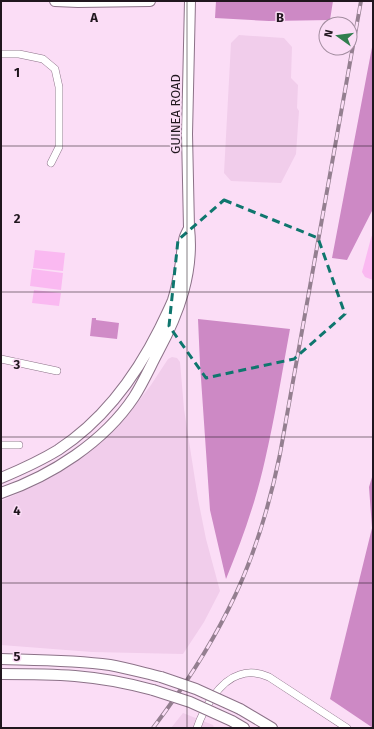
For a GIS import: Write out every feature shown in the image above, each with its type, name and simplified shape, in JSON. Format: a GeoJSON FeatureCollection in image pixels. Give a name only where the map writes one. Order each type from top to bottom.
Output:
{"type":"FeatureCollection","features":[{"type":"Feature","properties":{"kind":"main road"},"geometry":{"type":"LineString","coordinates":[[55,1],[150,1]]}},
{"type":"Feature","properties":{"kind":"main road","name":"GUINEA ROAD"},"geometry":{"type":"LineString","coordinates":[[183,278],[183,241],[189,228],[187,127],[190,1]]}},
{"type":"Feature","properties":{"kind":"main road"},"geometry":{"type":"LineString","coordinates":[[1,478],[34,464],[58,450],[88,427],[113,402],[145,356],[183,278]]}},
{"type":"Feature","properties":{"kind":"main road"},"geometry":{"type":"LineString","coordinates":[[1,493],[41,477],[64,463],[96,439],[122,413],[134,398],[166,339],[180,306],[183,278]]}},
{"type":"Feature","properties":{"kind":"main road"},"geometry":{"type":"LineString","coordinates":[[1,659],[54,660],[110,665],[161,677],[196,689],[240,709],[272,728]]}},
{"type":"Feature","properties":{"kind":"main road"},"geometry":{"type":"LineString","coordinates":[[1,674],[74,676],[127,683],[190,702],[244,728]]}},
{"type":"Feature","properties":{"kind":"street"},"geometry":{"type":"LineString","coordinates":[[1,54],[19,54],[43,59],[55,69],[59,87],[59,147],[52,163]]}},
{"type":"Feature","properties":{"kind":"street"},"geometry":{"type":"LineString","coordinates":[[1,359],[57,371]]}},
{"type":"Feature","properties":{"kind":"street"},"geometry":{"type":"LineString","coordinates":[[1,445],[19,445]]}},
{"type":"Feature","properties":{"kind":"street"},"geometry":{"type":"LineString","coordinates":[[197,728],[204,712],[218,690],[225,683],[239,674],[250,673],[269,677],[347,728]]}},
{"type":"Feature","properties":{"kind":"highlighted area"},"geometry":{"type":"Polygon","coordinates":[[[224,200],[318,238],[345,314],[294,359],[206,378],[169,326],[178,240],[224,200]]]}},
{"type":"Feature","properties":{"kind":"shaded area"},"geometry":{"type":"Polygon","coordinates":[[[216,1],[333,1],[331,16],[318,16],[318,20],[269,21],[215,18],[216,1]]]}},
{"type":"Feature","properties":{"kind":"shaded area"},"geometry":{"type":"Polygon","coordinates":[[[239,35],[284,38],[292,47],[291,78],[298,85],[297,108],[299,111],[296,154],[281,183],[231,181],[224,173],[231,43],[239,35]]]}},
{"type":"Feature","properties":{"kind":"shaded area"},"geometry":{"type":"Polygon","coordinates":[[[373,42],[373,209],[347,260],[332,258],[373,42]]]}},
{"type":"Feature","properties":{"kind":"shaded area"},"geometry":{"type":"Polygon","coordinates":[[[373,233],[373,280],[365,277],[362,272],[373,233]]]}},
{"type":"Feature","properties":{"kind":"shaded area"},"geometry":{"type":"Polygon","coordinates":[[[35,250],[65,253],[63,271],[33,268],[35,250]]]}},
{"type":"Feature","properties":{"kind":"shaded area"},"geometry":{"type":"Polygon","coordinates":[[[32,269],[63,273],[61,290],[30,286],[32,269]]]}},
{"type":"Feature","properties":{"kind":"shaded area"},"geometry":{"type":"Polygon","coordinates":[[[34,290],[61,293],[59,306],[32,303],[34,290]]]}},
{"type":"Feature","properties":{"kind":"shaded area"},"geometry":{"type":"Polygon","coordinates":[[[92,318],[96,318],[96,320],[119,323],[117,339],[90,336],[92,318]]]}},
{"type":"Feature","properties":{"kind":"shaded area"},"geometry":{"type":"Polygon","coordinates":[[[198,319],[290,329],[269,444],[248,520],[226,579],[210,510],[198,319]]]}},
{"type":"Feature","properties":{"kind":"shaded area"},"geometry":{"type":"Polygon","coordinates":[[[172,357],[177,358],[180,362],[184,409],[198,499],[206,539],[220,591],[204,622],[183,654],[92,652],[1,645],[1,501],[41,483],[86,455],[112,432],[128,415],[151,385],[168,359],[172,357]]]}},
{"type":"Feature","properties":{"kind":"shaded area"},"geometry":{"type":"Polygon","coordinates":[[[373,474],[373,728],[330,699],[372,528],[369,487],[373,474]]]}},
{"type":"Feature","properties":{"kind":"shaded area"},"geometry":{"type":"Polygon","coordinates":[[[183,713],[213,725],[214,728],[171,728],[183,713]]]}},
{"type":"Feature","properties":{"kind":"railway"},"geometry":{"type":"LineString","coordinates":[[153,728],[174,700],[220,626],[253,553],[271,494],[280,454],[361,1]]}}]}
